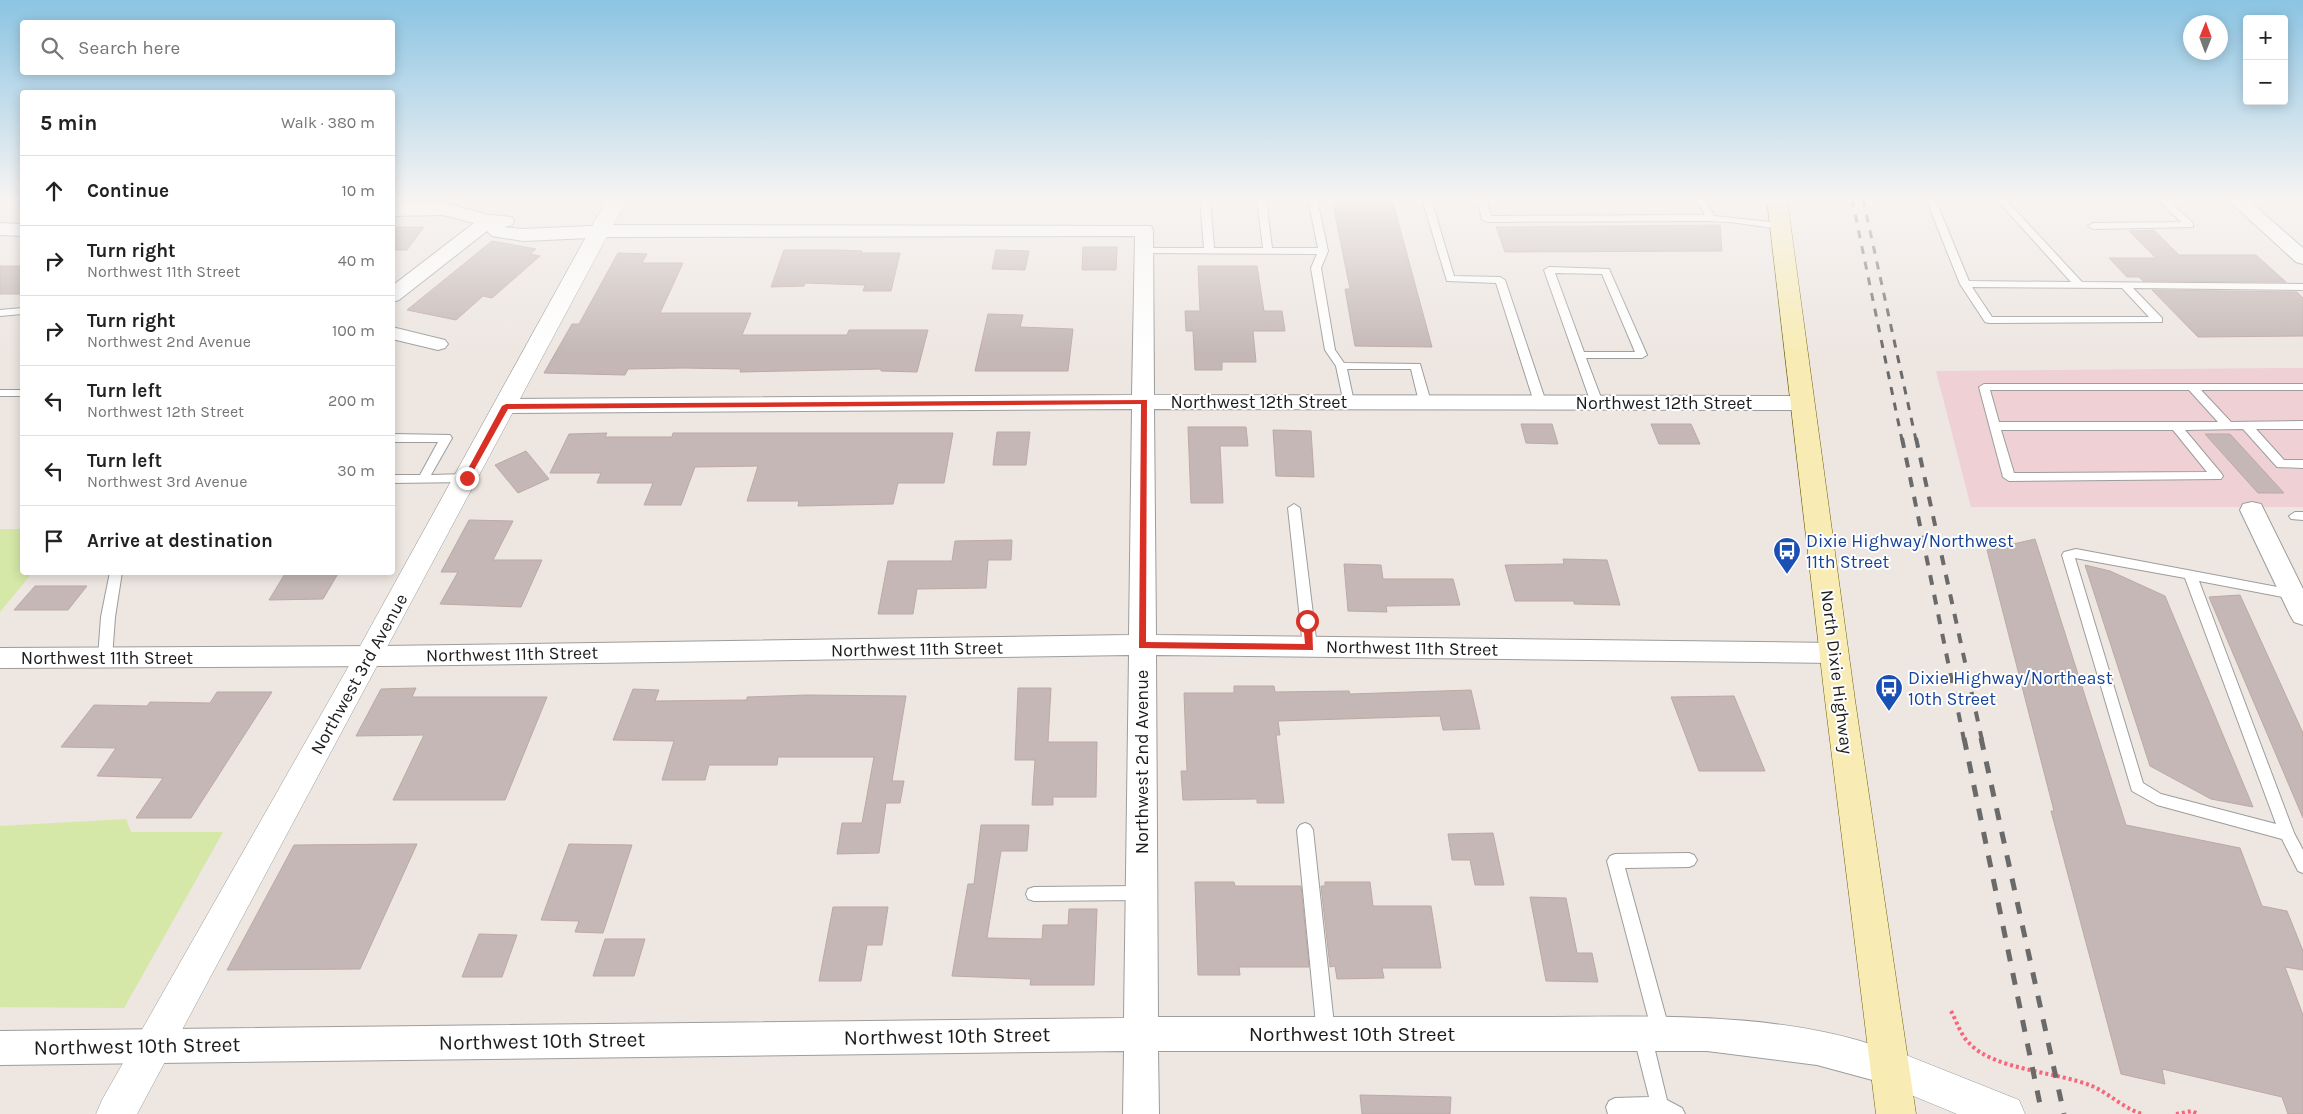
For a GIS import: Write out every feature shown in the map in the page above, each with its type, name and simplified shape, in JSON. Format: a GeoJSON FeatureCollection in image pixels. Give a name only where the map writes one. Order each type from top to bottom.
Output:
{"type":"FeatureCollection","features":[{"type":"Feature","properties":{"kind":"main road","name":"North Dixie Highway"},"geometry":{"type":"LineString","coordinates":[[1783,251],[1834,653],[1896,1114]]}},
{"type":"Feature","properties":{"kind":"street"},"geometry":{"type":"LineString","coordinates":[[395,294],[450,251]]}},
{"type":"Feature","properties":{"kind":"street","name":"Northwest 3rd Avenue"},"geometry":{"type":"LineString","coordinates":[[116,1114],[467,478],[589,251]]}},
{"type":"Feature","properties":{"kind":"street","name":"Northwest 2nd Avenue"},"geometry":{"type":"LineString","coordinates":[[1141,1114],[1144,251]]}},
{"type":"Feature","properties":{"kind":"street"},"geometry":{"type":"LineString","coordinates":[[395,334],[438,344]]}},
{"type":"Feature","properties":{"kind":"street","name":"Northwest 12th Street"},"geometry":{"type":"LineString","coordinates":[[506,406],[1144,402],[1802,403]]}},
{"type":"Feature","properties":{"kind":"street"},"geometry":{"type":"LineString","coordinates":[[2252,510],[2298,604]]}},
{"type":"Feature","properties":{"kind":"street","name":"Northwest 11th Street"},"geometry":{"type":"LineString","coordinates":[[0,658],[369,656],[1142,645],[1834,653]]}},
{"type":"Feature","properties":{"kind":"street","name":"Northwest 10th Street"},"geometry":{"type":"LineString","coordinates":[[0,1048],[1142,1034],[1706,1034],[1817,1048],[1891,1068]]}},
{"type":"Feature","properties":{"kind":"street"},"geometry":{"type":"LineString","coordinates":[[1891,1068],[2005,1114]]}},
{"type":"Feature","properties":{"kind":"lane"},"geometry":{"type":"LineString","coordinates":[[1209,251],[1323,251],[1316,268],[1330,350],[1341,366],[1348,402]]}},
{"type":"Feature","properties":{"kind":"lane"},"geometry":{"type":"LineString","coordinates":[[1442,251],[1450,279],[1500,280],[1540,402]]}},
{"type":"Feature","properties":{"kind":"lane"},"geometry":{"type":"LineString","coordinates":[[1951,251],[1965,284],[1989,320],[2158,320],[2124,285]]}},
{"type":"Feature","properties":{"kind":"lane"},"geometry":{"type":"LineString","coordinates":[[2048,251],[2078,284]]}},
{"type":"Feature","properties":{"kind":"lane"},"geometry":{"type":"LineString","coordinates":[[1580,355],[1642,355],[1606,271],[1548,270],[1597,403]]}},
{"type":"Feature","properties":{"kind":"lane"},"geometry":{"type":"LineString","coordinates":[[1965,284],[2303,287]]}},
{"type":"Feature","properties":{"kind":"lane"},"geometry":{"type":"LineString","coordinates":[[0,313],[20,311]]}},
{"type":"Feature","properties":{"kind":"lane"},"geometry":{"type":"LineString","coordinates":[[1341,366],[1416,366],[1425,402]]}},
{"type":"Feature","properties":{"kind":"lane"},"geometry":{"type":"LineString","coordinates":[[2176,426],[2217,476],[2009,477],[1984,387],[2303,387]]}},
{"type":"Feature","properties":{"kind":"lane"},"geometry":{"type":"LineString","coordinates":[[2192,387],[2228,426]]}},
{"type":"Feature","properties":{"kind":"lane"},"geometry":{"type":"LineString","coordinates":[[0,394],[20,393]]}},
{"type":"Feature","properties":{"kind":"lane"},"geometry":{"type":"LineString","coordinates":[[1996,426],[2303,426]]}},
{"type":"Feature","properties":{"kind":"lane"},"geometry":{"type":"LineString","coordinates":[[2247,426],[2281,464],[2303,464]]}},
{"type":"Feature","properties":{"kind":"lane"},"geometry":{"type":"LineString","coordinates":[[395,438],[446,438],[423,479]]}},
{"type":"Feature","properties":{"kind":"lane"},"geometry":{"type":"LineString","coordinates":[[395,479],[467,478]]}},
{"type":"Feature","properties":{"kind":"lane"},"geometry":{"type":"LineString","coordinates":[[1294,508],[1310,647]]}},
{"type":"Feature","properties":{"kind":"lane"},"geometry":{"type":"LineString","coordinates":[[2287,834],[2157,799],[2137,787],[2068,555],[2076,553],[2190,574],[2298,604]]}},
{"type":"Feature","properties":{"kind":"lane"},"geometry":{"type":"LineString","coordinates":[[2190,574],[2287,834],[2303,866]]}},
{"type":"Feature","properties":{"kind":"lane"},"geometry":{"type":"LineString","coordinates":[[105,658],[108,617],[115,575]]}},
{"type":"Feature","properties":{"kind":"lane"},"geometry":{"type":"LineString","coordinates":[[1304,830],[1326,1034]]}},
{"type":"Feature","properties":{"kind":"lane"},"geometry":{"type":"LineString","coordinates":[[1617,1114],[1615,1107],[1668,1110],[1615,861],[1689,860]]}},
{"type":"Feature","properties":{"kind":"lane"},"geometry":{"type":"LineString","coordinates":[[1034,894],[1142,893]]}},
{"type":"Feature","properties":{"kind":"path"},"geometry":{"type":"LineString","coordinates":[[1951,1011],[1970,1045],[1986,1056],[2094,1086],[2128,1111],[2142,1114]]}},
{"type":"Feature","properties":{"kind":"path"},"geometry":{"type":"LineString","coordinates":[[2176,1114],[2192,1111],[2198,1114]]}},
{"type":"Feature","properties":{"kind":"shaded area"},"geometry":{"type":"Polygon","coordinates":[[[2303,368],[2303,507],[1971,507],[1936,371],[2303,368]]]}},
{"type":"Feature","properties":{"kind":"green space"},"geometry":{"type":"Polygon","coordinates":[[[0,529],[20,529],[20,575],[30,575],[0,612],[0,529]]]}},
{"type":"Feature","properties":{"kind":"green space"},"geometry":{"type":"Polygon","coordinates":[[[126,819],[131,832],[223,832],[124,1008],[0,1007],[0,826],[126,819]]]}},
{"type":"Feature","properties":{"kind":"building"},"geometry":{"type":"Polygon","coordinates":[[[480,251],[534,251],[530,254],[540,256],[492,298],[483,296],[456,320],[407,310],[480,251]]]}},
{"type":"Feature","properties":{"kind":"building"},"geometry":{"type":"Polygon","coordinates":[[[784,251],[900,253],[891,291],[863,291],[865,285],[805,283],[804,286],[771,287],[784,251]]]}},
{"type":"Feature","properties":{"kind":"building"},"geometry":{"type":"Polygon","coordinates":[[[996,251],[1029,251],[1025,270],[992,269],[996,251]]]}},
{"type":"Feature","properties":{"kind":"building"},"geometry":{"type":"Polygon","coordinates":[[[1083,251],[1117,251],[1116,270],[1082,270],[1083,251]]]}},
{"type":"Feature","properties":{"kind":"building"},"geometry":{"type":"Polygon","coordinates":[[[1342,251],[1406,251],[1432,347],[1355,346],[1345,289],[1350,289],[1342,251]]]}},
{"type":"Feature","properties":{"kind":"building"},"geometry":{"type":"Polygon","coordinates":[[[1505,251],[1722,251],[1505,252],[1505,251]]]}},
{"type":"Feature","properties":{"kind":"building"},"geometry":{"type":"Polygon","coordinates":[[[2149,251],[2175,251],[2179,255],[2256,255],[2286,282],[2143,281],[2139,277],[2127,277],[2109,258],[2156,258],[2149,251]]]}},
{"type":"Feature","properties":{"kind":"building"},"geometry":{"type":"Polygon","coordinates":[[[618,253],[647,254],[642,263],[683,263],[660,313],[751,313],[742,335],[847,335],[849,330],[928,330],[917,372],[881,371],[881,369],[740,372],[741,369],[683,368],[628,369],[625,375],[544,373],[572,324],[579,324],[618,253]]]}},
{"type":"Feature","properties":{"kind":"building"},"geometry":{"type":"Polygon","coordinates":[[[0,266],[20,266],[20,294],[0,294],[0,266]]]}},
{"type":"Feature","properties":{"kind":"building"},"geometry":{"type":"Polygon","coordinates":[[[1198,266],[1257,266],[1264,311],[1282,311],[1285,331],[1253,331],[1256,362],[1222,362],[1222,370],[1195,370],[1193,331],[1186,331],[1185,311],[1200,311],[1198,266]]]}},
{"type":"Feature","properties":{"kind":"building"},"geometry":{"type":"Polygon","coordinates":[[[2152,290],[2297,292],[2303,298],[2303,336],[2198,337],[2152,290]]]}},
{"type":"Feature","properties":{"kind":"building"},"geometry":{"type":"Polygon","coordinates":[[[988,314],[1023,315],[1020,327],[1073,329],[1068,371],[975,371],[988,314]]]}},
{"type":"Feature","properties":{"kind":"building"},"geometry":{"type":"Polygon","coordinates":[[[1521,424],[1552,424],[1558,444],[1526,443],[1521,424]]]}},
{"type":"Feature","properties":{"kind":"building"},"geometry":{"type":"Polygon","coordinates":[[[1651,424],[1691,424],[1700,444],[1659,444],[1651,424]]]}},
{"type":"Feature","properties":{"kind":"building"},"geometry":{"type":"Polygon","coordinates":[[[1188,427],[1246,427],[1248,446],[1220,446],[1223,503],[1191,503],[1188,427]]]}},
{"type":"Feature","properties":{"kind":"building"},"geometry":{"type":"Polygon","coordinates":[[[1273,430],[1311,431],[1314,477],[1276,476],[1273,430]]]}},
{"type":"Feature","properties":{"kind":"building"},"geometry":{"type":"Polygon","coordinates":[[[997,432],[1030,432],[1026,465],[993,465],[997,432]]]}},
{"type":"Feature","properties":{"kind":"building"},"geometry":{"type":"Polygon","coordinates":[[[607,433],[605,437],[672,437],[673,433],[953,433],[944,483],[898,483],[893,504],[798,506],[799,501],[747,501],[758,466],[695,467],[681,505],[644,505],[653,483],[597,483],[601,473],[550,473],[569,434],[607,433]]]}},
{"type":"Feature","properties":{"kind":"building"},"geometry":{"type":"Polygon","coordinates":[[[2205,434],[2230,434],[2284,493],[2258,493],[2205,434]]]}},
{"type":"Feature","properties":{"kind":"building"},"geometry":{"type":"Polygon","coordinates":[[[526,451],[549,479],[518,493],[495,465],[526,451]]]}},
{"type":"Feature","properties":{"kind":"building"},"geometry":{"type":"Polygon","coordinates":[[[469,520],[513,521],[493,560],[542,560],[521,607],[440,604],[458,572],[441,572],[469,520]]]}},
{"type":"Feature","properties":{"kind":"building"},"geometry":{"type":"Polygon","coordinates":[[[2035,539],[2126,825],[2240,848],[2262,906],[2287,911],[2303,951],[2303,970],[2285,967],[2303,1015],[2303,1114],[2288,1114],[2282,1097],[2162,1069],[2165,1084],[2121,1074],[2051,811],[2054,811],[1987,550],[2035,539]]]}},
{"type":"Feature","properties":{"kind":"building"},"geometry":{"type":"Polygon","coordinates":[[[1012,540],[1011,560],[988,560],[986,588],[917,589],[913,614],[878,614],[888,561],[952,561],[955,541],[1012,540]]]}},
{"type":"Feature","properties":{"kind":"building"},"geometry":{"type":"Polygon","coordinates":[[[1563,559],[1607,560],[1620,605],[1574,604],[1574,601],[1515,601],[1505,565],[1564,564],[1563,559]]]}},
{"type":"Feature","properties":{"kind":"building"},"geometry":{"type":"Polygon","coordinates":[[[1344,564],[1381,565],[1383,579],[1453,579],[1460,605],[1386,606],[1387,612],[1348,611],[1344,564]]]}},
{"type":"Feature","properties":{"kind":"building"},"geometry":{"type":"Polygon","coordinates":[[[2085,565],[2110,571],[2165,596],[2253,807],[2211,799],[2150,766],[2085,565]]]}},
{"type":"Feature","properties":{"kind":"building"},"geometry":{"type":"Polygon","coordinates":[[[284,575],[337,575],[323,599],[269,600],[284,575]]]}},
{"type":"Feature","properties":{"kind":"building"},"geometry":{"type":"Polygon","coordinates":[[[35,586],[87,586],[68,610],[14,610],[35,586]]]}},
{"type":"Feature","properties":{"kind":"building"},"geometry":{"type":"Polygon","coordinates":[[[2240,595],[2303,733],[2303,818],[2209,597],[2240,595]]]}},
{"type":"Feature","properties":{"kind":"building"},"geometry":{"type":"Polygon","coordinates":[[[1234,686],[1274,686],[1275,692],[1349,691],[1350,694],[1471,690],[1480,729],[1443,730],[1440,716],[1278,721],[1280,735],[1276,735],[1284,803],[1257,803],[1257,799],[1183,800],[1181,771],[1187,771],[1184,693],[1234,693],[1234,686]]]}},
{"type":"Feature","properties":{"kind":"building"},"geometry":{"type":"Polygon","coordinates":[[[416,688],[412,697],[547,697],[505,800],[393,800],[424,735],[356,736],[381,689],[416,688]]]}},
{"type":"Feature","properties":{"kind":"building"},"geometry":{"type":"Polygon","coordinates":[[[1018,688],[1051,688],[1048,742],[1097,742],[1096,797],[1053,797],[1053,805],[1032,805],[1035,760],[1015,760],[1018,688]]]}},
{"type":"Feature","properties":{"kind":"building"},"geometry":{"type":"Polygon","coordinates":[[[633,689],[659,690],[655,701],[747,700],[747,697],[807,695],[906,696],[892,781],[904,781],[900,803],[886,803],[879,853],[837,854],[842,823],[862,823],[874,757],[778,757],[777,765],[709,765],[705,780],[662,780],[674,741],[613,740],[633,689]]]}},
{"type":"Feature","properties":{"kind":"building"},"geometry":{"type":"Polygon","coordinates":[[[217,692],[272,692],[191,818],[136,818],[163,778],[97,776],[116,748],[61,747],[94,705],[147,706],[150,702],[210,703],[217,692]]]}},
{"type":"Feature","properties":{"kind":"building"},"geometry":{"type":"Polygon","coordinates":[[[1734,696],[1765,771],[1699,771],[1671,697],[1734,696]]]}},
{"type":"Feature","properties":{"kind":"building"},"geometry":{"type":"Polygon","coordinates":[[[981,825],[1029,825],[1027,851],[1001,851],[987,938],[1042,939],[1043,925],[1068,925],[1069,909],[1097,909],[1094,985],[1030,985],[1031,979],[952,976],[968,884],[974,884],[981,825]]]}},
{"type":"Feature","properties":{"kind":"building"},"geometry":{"type":"Polygon","coordinates":[[[1493,833],[1504,885],[1475,885],[1470,860],[1452,860],[1448,834],[1493,833]]]}},
{"type":"Feature","properties":{"kind":"building"},"geometry":{"type":"Polygon","coordinates":[[[417,844],[360,969],[227,970],[294,845],[417,844]]]}},
{"type":"Feature","properties":{"kind":"building"},"geometry":{"type":"Polygon","coordinates":[[[569,844],[632,845],[603,933],[575,932],[579,921],[541,920],[569,844]]]}},
{"type":"Feature","properties":{"kind":"building"},"geometry":{"type":"Polygon","coordinates":[[[1195,882],[1234,882],[1235,886],[1301,886],[1309,967],[1239,967],[1240,975],[1198,975],[1195,882]]]}},
{"type":"Feature","properties":{"kind":"building"},"geometry":{"type":"Polygon","coordinates":[[[1325,882],[1370,882],[1373,906],[1431,906],[1441,968],[1382,968],[1384,978],[1337,979],[1335,966],[1330,967],[1321,886],[1325,886],[1325,882]]]}},
{"type":"Feature","properties":{"kind":"building"},"geometry":{"type":"Polygon","coordinates":[[[1530,897],[1566,898],[1577,953],[1592,953],[1598,982],[1546,981],[1530,897]]]}},
{"type":"Feature","properties":{"kind":"building"},"geometry":{"type":"Polygon","coordinates":[[[833,907],[888,907],[882,945],[867,945],[861,981],[819,981],[833,907]]]}},
{"type":"Feature","properties":{"kind":"building"},"geometry":{"type":"Polygon","coordinates":[[[479,934],[517,935],[502,977],[462,977],[479,934]]]}},
{"type":"Feature","properties":{"kind":"building"},"geometry":{"type":"Polygon","coordinates":[[[605,939],[645,939],[634,976],[593,976],[605,939]]]}},
{"type":"Feature","properties":{"kind":"building"},"geometry":{"type":"Polygon","coordinates":[[[1360,1095],[1451,1097],[1450,1114],[1362,1114],[1360,1095]]]}},
{"type":"Feature","properties":{"kind":"railway"},"geometry":{"type":"LineString","coordinates":[[1863,251],[1902,440]]}},
{"type":"Feature","properties":{"kind":"railway"},"geometry":{"type":"LineString","coordinates":[[1874,251],[1916,440]]}},
{"type":"Feature","properties":{"kind":"railway"},"geometry":{"type":"LineString","coordinates":[[1902,438],[1964,740]]}},
{"type":"Feature","properties":{"kind":"railway"},"geometry":{"type":"LineString","coordinates":[[1916,438],[1982,740]]}},
{"type":"Feature","properties":{"kind":"railway"},"geometry":{"type":"LineString","coordinates":[[1964,738],[2042,1114]]}},
{"type":"Feature","properties":{"kind":"railway"},"geometry":{"type":"LineString","coordinates":[[1981,738],[2064,1114]]}},
{"type":"Feature","properties":{"kind":"place","name":"Dixie Highway/Northwest 11th Street"},"geometry":{"type":"Point","coordinates":[1787,575]}},
{"type":"Feature","properties":{"kind":"place","name":"Dixie Highway/Northeast 10th Street"},"geometry":{"type":"Point","coordinates":[1889,712]}},
{"type":"Feature","properties":{"kind":"route"},"geometry":{"type":"LineString","coordinates":[[467,478],[506,406],[1144,402],[1142,645],[1310,647],[1307,621]]}}]}
